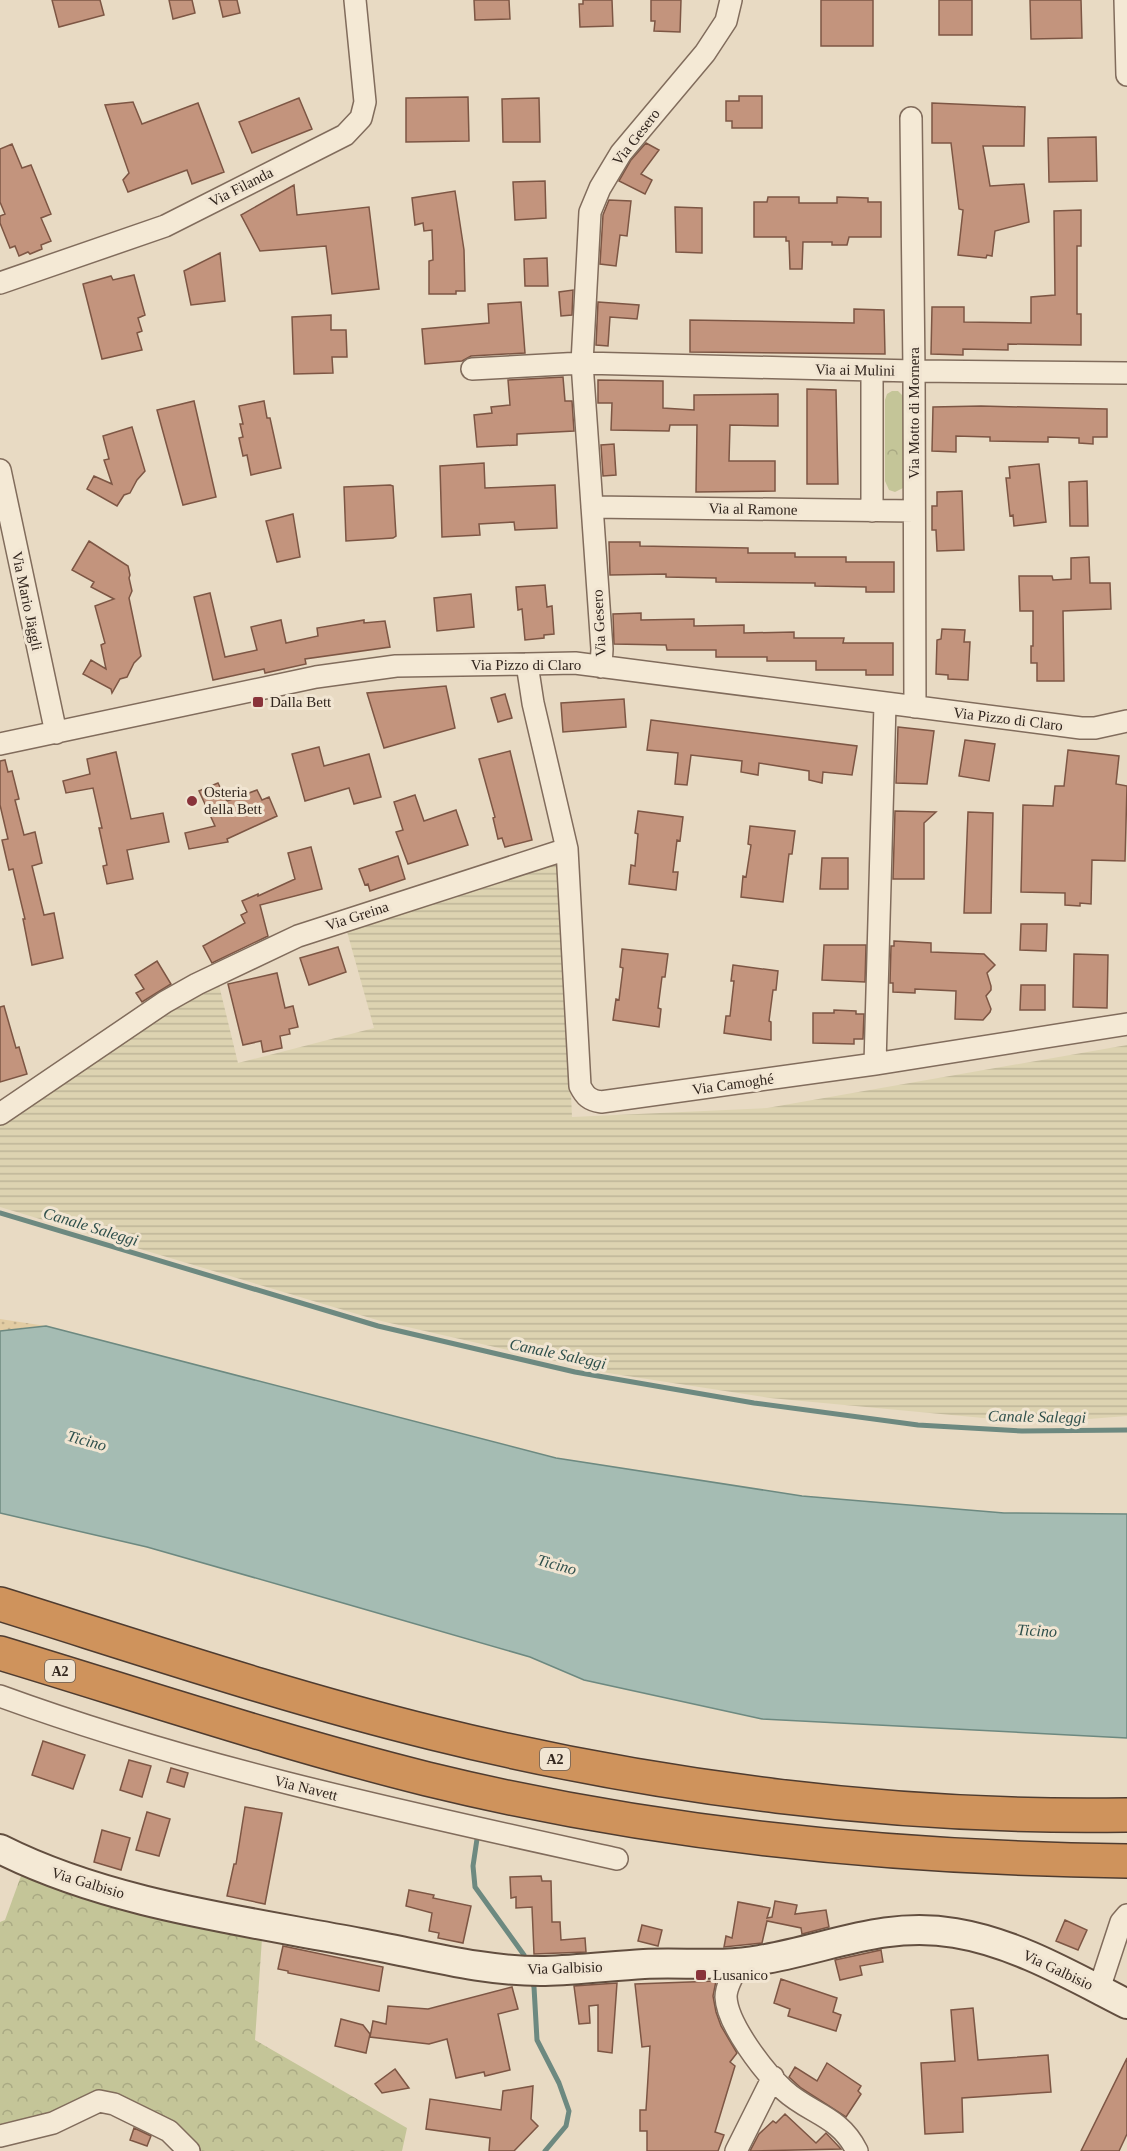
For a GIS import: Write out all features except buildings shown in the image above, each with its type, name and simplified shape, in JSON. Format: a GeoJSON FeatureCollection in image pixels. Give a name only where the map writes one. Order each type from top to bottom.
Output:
{"type":"FeatureCollection","features":[{"type":"Feature","properties":{"kind":"highway","name":"A2"},"geometry":{"type":"LineString","coordinates":[[0,1604],[231,1677],[363,1715],[508,1750],[589,1766],[701,1785],[827,1800],[1007,1813],[1127,1815]]}},
{"type":"Feature","properties":{"kind":"highway","name":"A2"},"geometry":{"type":"LineString","coordinates":[[0,1653],[336,1754],[428,1779],[580,1811],[722,1834],[827,1846],[917,1853],[1127,1861]]}},
{"type":"Feature","properties":{"kind":"street","name":"Via Filanda"},"geometry":{"type":"LineString","coordinates":[[0,283],[165,225],[345,135],[361,118],[365,102],[355,0]]}},
{"type":"Feature","properties":{"kind":"street","name":"Via Gesero"},"geometry":{"type":"LineString","coordinates":[[601,667],[602,649],[582,363],[590,212],[600,189],[621,153],[680,84],[726,21],[731,0]]}},
{"type":"Feature","properties":{"kind":"street"},"geometry":{"type":"LineString","coordinates":[[1125,0],[1127,75]]}},
{"type":"Feature","properties":{"kind":"street","name":"Via Motto di Mornera"},"geometry":{"type":"LineString","coordinates":[[911,118],[915,707]]}},
{"type":"Feature","properties":{"kind":"street"},"geometry":{"type":"LineString","coordinates":[[472,369],[582,363]]}},
{"type":"Feature","properties":{"kind":"street","name":"Via ai Mulini"},"geometry":{"type":"LineString","coordinates":[[582,363],[914,371],[1127,373]]}},
{"type":"Feature","properties":{"kind":"street"},"geometry":{"type":"LineString","coordinates":[[872,370],[872,510]]}},
{"type":"Feature","properties":{"kind":"street","name":"Via Mario Jäggli"},"geometry":{"type":"LineString","coordinates":[[0,470],[56,733]]}},
{"type":"Feature","properties":{"kind":"street","name":"Via al Ramone"},"geometry":{"type":"LineString","coordinates":[[592,507],[914,511]]}},
{"type":"Feature","properties":{"kind":"street","name":"Via Pizzo di Claro"},"geometry":{"type":"LineString","coordinates":[[0,744],[316,677],[396,666],[575,663],[1081,728],[1095,728],[1127,721]]}},
{"type":"Feature","properties":{"kind":"street"},"geometry":{"type":"LineString","coordinates":[[527,664],[533,703],[567,849]]}},
{"type":"Feature","properties":{"kind":"street"},"geometry":{"type":"LineString","coordinates":[[875,1064],[885,704]]}},
{"type":"Feature","properties":{"kind":"street","name":"Via Camoghé"},"geometry":{"type":"LineString","coordinates":[[567,849],[580,1086],[587,1098],[601,1102],[875,1064],[1127,1024]]}},
{"type":"Feature","properties":{"kind":"street","name":"Via Greina"},"geometry":{"type":"LineString","coordinates":[[0,1114],[165,1002],[197,984],[298,936],[567,849]]}},
{"type":"Feature","properties":{"kind":"street","name":"Via Navett"},"geometry":{"type":"LineString","coordinates":[[0,1696],[43,1712],[231,1769],[330,1795],[617,1859]]}},
{"type":"Feature","properties":{"kind":"street","name":"Via Galbisio"},"geometry":{"type":"LineString","coordinates":[[0,1849],[54,1873],[158,1903],[474,1965],[530,1970],[644,1964],[740,1963],[763,1960],[869,1934],[888,1931],[933,1930],[992,1941],[1041,1961],[1127,2004]]}},
{"type":"Feature","properties":{"kind":"street"},"geometry":{"type":"LineString","coordinates":[[1099,1989],[1121,1922],[1127,1915]]}},
{"type":"Feature","properties":{"kind":"street"},"geometry":{"type":"LineString","coordinates":[[740,1963],[726,1996],[729,2014],[747,2046],[785,2091],[840,2127],[857,2151]]}},
{"type":"Feature","properties":{"kind":"street"},"geometry":{"type":"LineString","coordinates":[[736,2151],[773,2077]]}},
{"type":"Feature","properties":{"kind":"street"},"geometry":{"type":"LineString","coordinates":[[0,2136],[53,2123],[99,2100],[114,2104],[169,2131],[189,2151]]}},
{"type":"Feature","properties":{"kind":"shaded area"},"geometry":{"type":"Polygon","coordinates":[[[561,860],[572,1117],[767,1108],[1127,1045],[1127,1416],[1038,1423],[770,1398],[608,1373],[377,1320],[0,1207],[0,1123],[218,981],[238,1063],[374,1028],[346,928],[561,860]]]}},
{"type":"Feature","properties":{"kind":"green space"},"geometry":{"type":"Polygon","coordinates":[[[898,391],[905,398],[905,482],[903,488],[895,492],[889,490],[885,481],[885,400],[887,394],[898,391]]]}},
{"type":"Feature","properties":{"kind":"green space"},"geometry":{"type":"Polygon","coordinates":[[[895,448],[902,451],[905,458],[902,465],[895,468],[888,465],[885,458],[888,451],[895,448]]]}},
{"type":"Feature","properties":{"kind":"green space"},"geometry":{"type":"Polygon","coordinates":[[[26,1862],[263,1924],[255,2040],[407,2128],[402,2151],[189,2151],[114,2104],[0,2136],[0,1922],[5,1920],[26,1862]]]}},
{"type":"Feature","properties":{"kind":"sand"},"geometry":{"type":"Polygon","coordinates":[[[0,1319],[46,1326],[0,1331],[0,1319]]]}},
{"type":"Feature","properties":{"kind":"water","name":"Ticino"},"geometry":{"type":"Polygon","coordinates":[[[46,1326],[556,1458],[802,1496],[1004,1513],[1127,1514],[1127,1738],[762,1719],[584,1680],[530,1657],[336,1601],[147,1547],[0,1513],[0,1331],[46,1326]]]}},
{"type":"Feature","properties":{"kind":"waterway","name":"Canale Saleggi"},"geometry":{"type":"LineString","coordinates":[[0,1213],[378,1326],[575,1372],[754,1403],[918,1425],[1022,1431],[1127,1430]]}},
{"type":"Feature","properties":{"kind":"waterway"},"geometry":{"type":"LineString","coordinates":[[477,1839],[473,1866],[475,1887],[524,1955],[526,1962]]}},
{"type":"Feature","properties":{"kind":"waterway"},"geometry":{"type":"LineString","coordinates":[[531,1979],[534,1987],[537,2040],[559,2083],[569,2111],[566,2126],[545,2151]]}},
{"type":"Feature","properties":{"kind":"place","name":"Dalla Bett"},"geometry":{"type":"Point","coordinates":[258,702]}},
{"type":"Feature","properties":{"kind":"place","name":"Osteria della Bett"},"geometry":{"type":"Point","coordinates":[192,801]}},
{"type":"Feature","properties":{"kind":"place","name":"Lusanico"},"geometry":{"type":"Point","coordinates":[701,1975]}}]}
